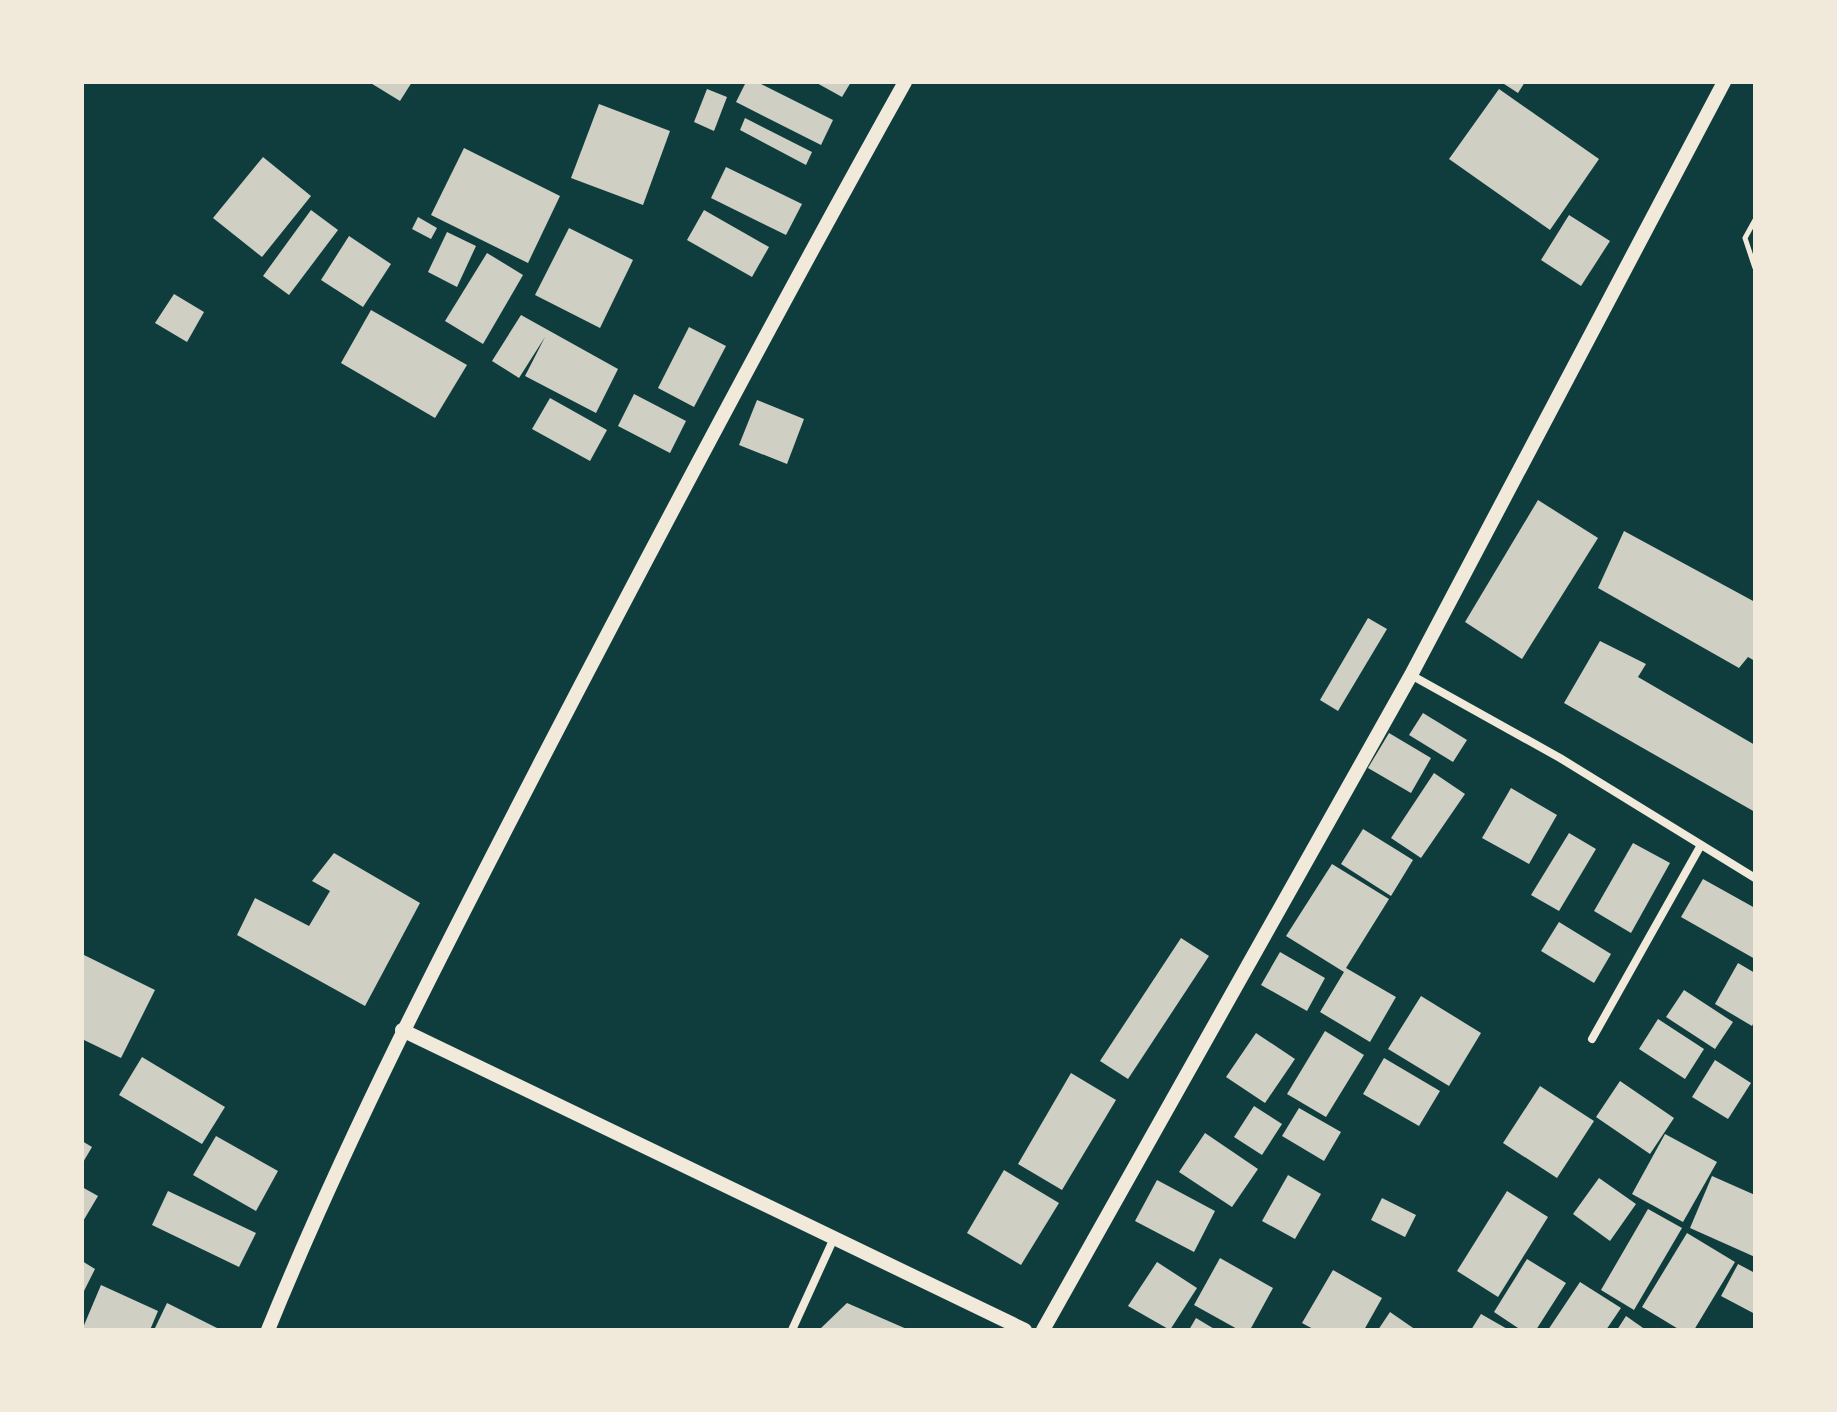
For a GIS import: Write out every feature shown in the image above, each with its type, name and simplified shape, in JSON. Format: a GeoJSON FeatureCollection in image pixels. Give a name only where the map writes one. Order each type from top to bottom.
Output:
{"type":"FeatureCollection","features":[{"type":"Feature","properties":{"kind":"street"},"geometry":{"type":"LineString","coordinates":[[268,1330],[312,1224],[402,1030],[749,361],[905,82]]}},
{"type":"Feature","properties":{"kind":"street"},"geometry":{"type":"LineString","coordinates":[[1043,1330],[1411,675],[1724,82]]}},
{"type":"Feature","properties":{"kind":"street"},"geometry":{"type":"LineString","coordinates":[[1411,675],[1560,758],[1755,878]]}},
{"type":"Feature","properties":{"kind":"street"},"geometry":{"type":"LineString","coordinates":[[1592,1039],[1701,845]]}},
{"type":"Feature","properties":{"kind":"street"},"geometry":{"type":"LineString","coordinates":[[402,1030],[1025,1330]]}},
{"type":"Feature","properties":{"kind":"street"},"geometry":{"type":"LineString","coordinates":[[792,1330],[834,1238]]}},
{"type":"Feature","properties":{"kind":"path"},"geometry":{"type":"LineString","coordinates":[[1755,220],[1745,238],[1755,268]]}},
{"type":"Feature","properties":{"kind":"building"},"geometry":{"type":"Polygon","coordinates":[[[369,82],[412,82],[400,101],[369,82]]]}},
{"type":"Feature","properties":{"kind":"building"},"geometry":{"type":"Polygon","coordinates":[[[746,82],[757,82],[833,120],[821,145],[736,102],[746,82]]]}},
{"type":"Feature","properties":{"kind":"building"},"geometry":{"type":"Polygon","coordinates":[[[815,82],[851,82],[842,97],[815,82]]]}},
{"type":"Feature","properties":{"kind":"building"},"geometry":{"type":"Polygon","coordinates":[[[1501,82],[1525,82],[1518,93],[1501,82]]]}},
{"type":"Feature","properties":{"kind":"building"},"geometry":{"type":"Polygon","coordinates":[[[707,89],[727,97],[714,131],[694,122],[707,89]]]}},
{"type":"Feature","properties":{"kind":"building"},"geometry":{"type":"Polygon","coordinates":[[[1499,89],[1599,159],[1550,230],[1449,159],[1499,89]]]}},
{"type":"Feature","properties":{"kind":"building"},"geometry":{"type":"Polygon","coordinates":[[[599,104],[670,131],[643,205],[571,178],[599,104]]]}},
{"type":"Feature","properties":{"kind":"building"},"geometry":{"type":"Polygon","coordinates":[[[745,118],[812,152],[806,165],[740,130],[745,118]]]}},
{"type":"Feature","properties":{"kind":"building"},"geometry":{"type":"Polygon","coordinates":[[[464,148],[560,196],[528,263],[431,215],[464,148]]]}},
{"type":"Feature","properties":{"kind":"building"},"geometry":{"type":"Polygon","coordinates":[[[263,157],[311,196],[262,257],[213,218],[263,157]]]}},
{"type":"Feature","properties":{"kind":"building"},"geometry":{"type":"Polygon","coordinates":[[[726,167],[802,204],[786,235],[711,198],[726,167]]]}},
{"type":"Feature","properties":{"kind":"building"},"geometry":{"type":"Polygon","coordinates":[[[311,210],[338,230],[289,295],[263,276],[311,210]]]}},
{"type":"Feature","properties":{"kind":"building"},"geometry":{"type":"Polygon","coordinates":[[[704,210],[769,247],[752,277],[687,240],[704,210]]]}},
{"type":"Feature","properties":{"kind":"building"},"geometry":{"type":"Polygon","coordinates":[[[1569,215],[1610,241],[1581,286],[1541,260],[1569,215]]]}},
{"type":"Feature","properties":{"kind":"building"},"geometry":{"type":"Polygon","coordinates":[[[418,217],[437,228],[431,239],[412,229],[418,217]]]}},
{"type":"Feature","properties":{"kind":"building"},"geometry":{"type":"Polygon","coordinates":[[[569,228],[633,260],[600,328],[535,295],[569,228]]]}},
{"type":"Feature","properties":{"kind":"building"},"geometry":{"type":"Polygon","coordinates":[[[447,232],[476,246],[457,287],[428,272],[447,232]]]}},
{"type":"Feature","properties":{"kind":"building"},"geometry":{"type":"Polygon","coordinates":[[[349,236],[391,264],[363,307],[321,280],[349,236]]]}},
{"type":"Feature","properties":{"kind":"building"},"geometry":{"type":"Polygon","coordinates":[[[487,253],[523,275],[483,344],[445,321],[487,253]]]}},
{"type":"Feature","properties":{"kind":"building"},"geometry":{"type":"Polygon","coordinates":[[[174,294],[204,312],[187,342],[155,323],[174,294]]]}},
{"type":"Feature","properties":{"kind":"building"},"geometry":{"type":"Polygon","coordinates":[[[371,310],[467,365],[435,418],[341,363],[371,310]]]}},
{"type":"Feature","properties":{"kind":"building"},"geometry":{"type":"Polygon","coordinates":[[[521,315],[618,369],[596,413],[525,376],[545,337],[519,378],[492,361],[521,315]]]}},
{"type":"Feature","properties":{"kind":"building"},"geometry":{"type":"Polygon","coordinates":[[[689,327],[726,346],[694,407],[658,388],[689,327]]]}},
{"type":"Feature","properties":{"kind":"building"},"geometry":{"type":"Polygon","coordinates":[[[634,394],[686,421],[670,453],[618,426],[634,394]]]}},
{"type":"Feature","properties":{"kind":"building"},"geometry":{"type":"Polygon","coordinates":[[[550,398],[607,430],[590,461],[532,429],[550,398]]]}},
{"type":"Feature","properties":{"kind":"building"},"geometry":{"type":"Polygon","coordinates":[[[757,400],[804,419],[787,464],[739,445],[757,400]]]}},
{"type":"Feature","properties":{"kind":"building"},"geometry":{"type":"Polygon","coordinates":[[[1538,500],[1598,538],[1522,659],[1465,622],[1538,500]]]}},
{"type":"Feature","properties":{"kind":"building"},"geometry":{"type":"Polygon","coordinates":[[[1624,531],[1755,602],[1755,661],[1748,657],[1739,668],[1598,588],[1624,531]]]}},
{"type":"Feature","properties":{"kind":"building"},"geometry":{"type":"Polygon","coordinates":[[[1368,618],[1387,629],[1338,711],[1320,700],[1368,618]]]}},
{"type":"Feature","properties":{"kind":"building"},"geometry":{"type":"Polygon","coordinates":[[[1600,641],[1646,664],[1638,677],[1755,745],[1755,812],[1564,703],[1600,641]]]}},
{"type":"Feature","properties":{"kind":"building"},"geometry":{"type":"Polygon","coordinates":[[[1423,713],[1467,740],[1453,762],[1409,735],[1423,713]]]}},
{"type":"Feature","properties":{"kind":"building"},"geometry":{"type":"Polygon","coordinates":[[[1389,733],[1431,758],[1411,793],[1368,768],[1389,733]]]}},
{"type":"Feature","properties":{"kind":"building"},"geometry":{"type":"Polygon","coordinates":[[[1434,773],[1465,794],[1421,858],[1391,838],[1434,773]]]}},
{"type":"Feature","properties":{"kind":"building"},"geometry":{"type":"Polygon","coordinates":[[[1511,788],[1557,815],[1529,864],[1482,838],[1511,788]]]}},
{"type":"Feature","properties":{"kind":"building"},"geometry":{"type":"Polygon","coordinates":[[[1363,829],[1413,860],[1391,896],[1341,864],[1363,829]]]}},
{"type":"Feature","properties":{"kind":"building"},"geometry":{"type":"Polygon","coordinates":[[[1569,833],[1596,849],[1559,911],[1531,895],[1569,833]]]}},
{"type":"Feature","properties":{"kind":"building"},"geometry":{"type":"Polygon","coordinates":[[[1633,843],[1670,863],[1631,933],[1594,911],[1633,843]]]}},
{"type":"Feature","properties":{"kind":"building"},"geometry":{"type":"Polygon","coordinates":[[[334,853],[420,903],[365,1006],[237,935],[255,898],[309,926],[330,891],[312,881],[334,853]]]}},
{"type":"Feature","properties":{"kind":"building"},"geometry":{"type":"Polygon","coordinates":[[[1332,864],[1389,899],[1346,968],[1396,997],[1370,1042],[1320,1012],[1344,972],[1286,936],[1332,864]]]}},
{"type":"Feature","properties":{"kind":"building"},"geometry":{"type":"Polygon","coordinates":[[[1703,879],[1755,908],[1755,959],[1681,917],[1703,879]]]}},
{"type":"Feature","properties":{"kind":"building"},"geometry":{"type":"Polygon","coordinates":[[[1559,922],[1611,954],[1594,983],[1541,951],[1559,922]]]}},
{"type":"Feature","properties":{"kind":"building"},"geometry":{"type":"Polygon","coordinates":[[[1181,938],[1209,956],[1128,1079],[1100,1061],[1181,938]]]}},
{"type":"Feature","properties":{"kind":"building"},"geometry":{"type":"Polygon","coordinates":[[[1280,952],[1325,978],[1307,1011],[1261,985],[1280,952]]]}},
{"type":"Feature","properties":{"kind":"building"},"geometry":{"type":"Polygon","coordinates":[[[82,954],[155,990],[121,1058],[82,1039],[82,954]]]}},
{"type":"Feature","properties":{"kind":"building"},"geometry":{"type":"Polygon","coordinates":[[[1738,963],[1755,973],[1755,1020],[1752,1026],[1715,1004],[1738,963]]]}},
{"type":"Feature","properties":{"kind":"building"},"geometry":{"type":"Polygon","coordinates":[[[1684,990],[1733,1022],[1715,1049],[1666,1017],[1684,990]]]}},
{"type":"Feature","properties":{"kind":"building"},"geometry":{"type":"Polygon","coordinates":[[[1421,996],[1481,1033],[1449,1086],[1388,1049],[1421,996]]]}},
{"type":"Feature","properties":{"kind":"building"},"geometry":{"type":"Polygon","coordinates":[[[1658,1019],[1704,1049],[1685,1079],[1639,1049],[1658,1019]]]}},
{"type":"Feature","properties":{"kind":"building"},"geometry":{"type":"Polygon","coordinates":[[[1325,1031],[1364,1055],[1326,1117],[1287,1094],[1325,1031]]]}},
{"type":"Feature","properties":{"kind":"building"},"geometry":{"type":"Polygon","coordinates":[[[1256,1033],[1295,1059],[1265,1103],[1226,1077],[1256,1033]]]}},
{"type":"Feature","properties":{"kind":"building"},"geometry":{"type":"Polygon","coordinates":[[[142,1057],[225,1107],[202,1144],[119,1095],[142,1057]]]}},
{"type":"Feature","properties":{"kind":"building"},"geometry":{"type":"Polygon","coordinates":[[[1384,1058],[1440,1091],[1419,1126],[1363,1094],[1384,1058]]]}},
{"type":"Feature","properties":{"kind":"building"},"geometry":{"type":"Polygon","coordinates":[[[1715,1060],[1751,1083],[1728,1119],[1692,1097],[1715,1060]]]}},
{"type":"Feature","properties":{"kind":"building"},"geometry":{"type":"Polygon","coordinates":[[[1071,1073],[1116,1100],[1062,1190],[1018,1164],[1071,1073]]]}},
{"type":"Feature","properties":{"kind":"building"},"geometry":{"type":"Polygon","coordinates":[[[1620,1081],[1674,1118],[1650,1154],[1596,1117],[1620,1081]]]}},
{"type":"Feature","properties":{"kind":"building"},"geometry":{"type":"Polygon","coordinates":[[[1540,1086],[1594,1121],[1557,1178],[1503,1143],[1540,1086]]]}},
{"type":"Feature","properties":{"kind":"building"},"geometry":{"type":"Polygon","coordinates":[[[1254,1106],[1282,1124],[1262,1155],[1234,1137],[1254,1106]]]}},
{"type":"Feature","properties":{"kind":"building"},"geometry":{"type":"Polygon","coordinates":[[[1299,1108],[1341,1132],[1324,1161],[1282,1136],[1299,1108]]]}},
{"type":"Feature","properties":{"kind":"building"},"geometry":{"type":"Polygon","coordinates":[[[1205,1133],[1258,1169],[1232,1207],[1179,1172],[1205,1133]]]}},
{"type":"Feature","properties":{"kind":"building"},"geometry":{"type":"Polygon","coordinates":[[[1665,1134],[1717,1162],[1683,1222],[1632,1194],[1665,1134]]]}},
{"type":"Feature","properties":{"kind":"building"},"geometry":{"type":"Polygon","coordinates":[[[216,1136],[278,1171],[256,1211],[193,1175],[216,1136]]]}},
{"type":"Feature","properties":{"kind":"building"},"geometry":{"type":"Polygon","coordinates":[[[82,1141],[92,1147],[82,1164],[82,1141]]]}},
{"type":"Feature","properties":{"kind":"building"},"geometry":{"type":"Polygon","coordinates":[[[1004,1170],[1059,1203],[1021,1265],[967,1233],[1004,1170]]]}},
{"type":"Feature","properties":{"kind":"building"},"geometry":{"type":"Polygon","coordinates":[[[1288,1175],[1321,1194],[1295,1239],[1262,1221],[1288,1175]]]}},
{"type":"Feature","properties":{"kind":"building"},"geometry":{"type":"Polygon","coordinates":[[[1712,1176],[1755,1195],[1755,1257],[1690,1228],[1712,1176]]]}},
{"type":"Feature","properties":{"kind":"building"},"geometry":{"type":"Polygon","coordinates":[[[1599,1178],[1636,1204],[1610,1241],[1573,1214],[1599,1178]]]}},
{"type":"Feature","properties":{"kind":"building"},"geometry":{"type":"Polygon","coordinates":[[[1157,1180],[1215,1211],[1194,1252],[1135,1221],[1157,1180]]]}},
{"type":"Feature","properties":{"kind":"building"},"geometry":{"type":"Polygon","coordinates":[[[82,1187],[98,1196],[82,1223],[82,1187]]]}},
{"type":"Feature","properties":{"kind":"building"},"geometry":{"type":"Polygon","coordinates":[[[168,1191],[256,1233],[239,1267],[152,1225],[168,1191]]]}},
{"type":"Feature","properties":{"kind":"building"},"geometry":{"type":"Polygon","coordinates":[[[1507,1191],[1548,1217],[1498,1297],[1457,1271],[1507,1191]]]}},
{"type":"Feature","properties":{"kind":"building"},"geometry":{"type":"Polygon","coordinates":[[[1382,1198],[1416,1215],[1405,1237],[1371,1220],[1382,1198]]]}},
{"type":"Feature","properties":{"kind":"building"},"geometry":{"type":"Polygon","coordinates":[[[1648,1209],[1682,1228],[1634,1310],[1601,1290],[1648,1209]]]}},
{"type":"Feature","properties":{"kind":"building"},"geometry":{"type":"Polygon","coordinates":[[[1687,1233],[1735,1262],[1694,1330],[1680,1330],[1642,1307],[1687,1233]]]}},
{"type":"Feature","properties":{"kind":"building"},"geometry":{"type":"Polygon","coordinates":[[[1220,1258],[1273,1288],[1250,1330],[1239,1330],[1194,1305],[1220,1258]]]}},
{"type":"Feature","properties":{"kind":"building"},"geometry":{"type":"Polygon","coordinates":[[[1527,1259],[1566,1283],[1536,1330],[1521,1330],[1494,1312],[1527,1259]]]}},
{"type":"Feature","properties":{"kind":"building"},"geometry":{"type":"Polygon","coordinates":[[[82,1261],[95,1269],[82,1295],[82,1261]]]}},
{"type":"Feature","properties":{"kind":"building"},"geometry":{"type":"Polygon","coordinates":[[[1157,1262],[1197,1288],[1170,1330],[1128,1306],[1157,1262]]]}},
{"type":"Feature","properties":{"kind":"building"},"geometry":{"type":"Polygon","coordinates":[[[1738,1264],[1755,1273],[1755,1314],[1721,1296],[1738,1264]]]}},
{"type":"Feature","properties":{"kind":"building"},"geometry":{"type":"Polygon","coordinates":[[[1333,1270],[1382,1298],[1364,1330],[1315,1330],[1302,1323],[1333,1270]]]}},
{"type":"Feature","properties":{"kind":"building"},"geometry":{"type":"Polygon","coordinates":[[[1580,1282],[1621,1308],[1606,1330],[1548,1330],[1580,1282]]]}},
{"type":"Feature","properties":{"kind":"building"},"geometry":{"type":"Polygon","coordinates":[[[101,1285],[158,1311],[150,1330],[82,1330],[101,1285]]]}},
{"type":"Feature","properties":{"kind":"building"},"geometry":{"type":"Polygon","coordinates":[[[167,1303],[217,1328],[216,1330],[154,1330],[167,1303]]]}},
{"type":"Feature","properties":{"kind":"building"},"geometry":{"type":"Polygon","coordinates":[[[847,1303],[909,1330],[819,1330],[847,1303]]]}},
{"type":"Feature","properties":{"kind":"building"},"geometry":{"type":"Polygon","coordinates":[[[1390,1312],[1416,1330],[1378,1330],[1390,1312]]]}},
{"type":"Feature","properties":{"kind":"building"},"geometry":{"type":"Polygon","coordinates":[[[1481,1314],[1509,1330],[1471,1330],[1481,1314]]]}},
{"type":"Feature","properties":{"kind":"building"},"geometry":{"type":"Polygon","coordinates":[[[1626,1316],[1646,1330],[1617,1330],[1626,1316]]]}},
{"type":"Feature","properties":{"kind":"building"},"geometry":{"type":"Polygon","coordinates":[[[1196,1318],[1216,1330],[1189,1330],[1196,1318]]]}}]}
